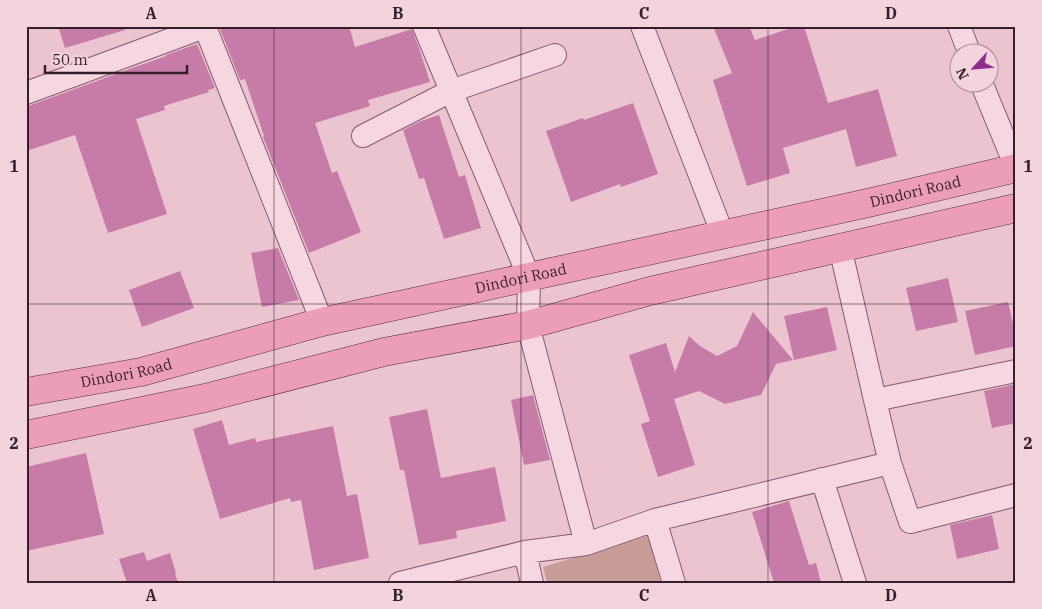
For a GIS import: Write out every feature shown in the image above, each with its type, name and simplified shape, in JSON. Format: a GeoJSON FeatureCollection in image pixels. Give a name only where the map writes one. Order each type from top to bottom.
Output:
{"type":"FeatureCollection","features":[{"type":"Feature","properties":{"kind":"main road","name":"Dindori Road"},"geometry":{"type":"LineString","coordinates":[[26,392],[141,372],[322,322],[868,203],[1016,168]]}},
{"type":"Feature","properties":{"kind":"main road"},"geometry":{"type":"LineString","coordinates":[[26,435],[205,398],[384,352],[528,325],[650,291],[1016,208]]}},
{"type":"Feature","properties":{"kind":"street"},"geometry":{"type":"LineString","coordinates":[[26,93],[206,26],[322,322]]}},
{"type":"Feature","properties":{"kind":"street"},"geometry":{"type":"LineString","coordinates":[[424,26],[529,277],[528,325],[586,544]]}},
{"type":"Feature","properties":{"kind":"street"},"geometry":{"type":"LineString","coordinates":[[642,26],[723,235]]}},
{"type":"Feature","properties":{"kind":"street"},"geometry":{"type":"LineString","coordinates":[[959,26],[965,42]]}},
{"type":"Feature","properties":{"kind":"street"},"geometry":{"type":"LineString","coordinates":[[363,136],[450,91],[555,55]]}},
{"type":"Feature","properties":{"kind":"street"},"geometry":{"type":"LineString","coordinates":[[985,92],[1016,168]]}},
{"type":"Feature","properties":{"kind":"street"},"geometry":{"type":"LineString","coordinates":[[840,247],[890,463],[910,522],[1016,495]]}},
{"type":"Feature","properties":{"kind":"street"},"geometry":{"type":"LineString","coordinates":[[875,400],[1016,371]]}},
{"type":"Feature","properties":{"kind":"street"},"geometry":{"type":"LineString","coordinates":[[400,583],[525,552],[586,544],[656,520],[890,463]]}},
{"type":"Feature","properties":{"kind":"street"},"geometry":{"type":"LineString","coordinates":[[822,479],[855,583]]}},
{"type":"Feature","properties":{"kind":"street"},"geometry":{"type":"LineString","coordinates":[[656,520],[674,583]]}},
{"type":"Feature","properties":{"kind":"street"},"geometry":{"type":"LineString","coordinates":[[525,552],[532,583]]}},
{"type":"Feature","properties":{"kind":"shaded area"},"geometry":{"type":"Polygon","coordinates":[[[648,535],[661,583],[547,583],[543,567],[648,535]]]}},
{"type":"Feature","properties":{"kind":"building"},"geometry":{"type":"Polygon","coordinates":[[[58,26],[124,26],[125,30],[65,48],[58,26]]]}},
{"type":"Feature","properties":{"kind":"building"},"geometry":{"type":"Polygon","coordinates":[[[229,26],[349,26],[355,47],[412,29],[430,82],[368,100],[370,106],[315,123],[332,173],[337,171],[361,232],[309,253],[263,137],[245,79],[240,80],[220,29],[229,26]]]}},
{"type":"Feature","properties":{"kind":"building"},"geometry":{"type":"Polygon","coordinates":[[[713,26],[749,26],[755,40],[797,26],[804,26],[828,103],[878,89],[897,156],[856,167],[846,129],[783,148],[790,173],[747,186],[713,80],[732,73],[713,26]]]}},
{"type":"Feature","properties":{"kind":"building"},"geometry":{"type":"Polygon","coordinates":[[[197,44],[215,88],[208,90],[209,92],[164,106],[165,110],[136,119],[167,214],[108,233],[75,135],[26,151],[26,106],[197,44]]]}},
{"type":"Feature","properties":{"kind":"building"},"geometry":{"type":"Polygon","coordinates":[[[633,103],[658,174],[621,187],[620,184],[571,202],[546,131],[633,103]]]}},
{"type":"Feature","properties":{"kind":"building"},"geometry":{"type":"Polygon","coordinates":[[[439,115],[459,177],[465,175],[481,228],[444,239],[424,178],[419,179],[403,130],[439,115]]]}},
{"type":"Feature","properties":{"kind":"building"},"geometry":{"type":"Polygon","coordinates":[[[278,248],[299,300],[262,307],[251,253],[278,248]]]}},
{"type":"Feature","properties":{"kind":"building"},"geometry":{"type":"Polygon","coordinates":[[[180,271],[194,308],[142,327],[129,290],[180,271]]]}},
{"type":"Feature","properties":{"kind":"building"},"geometry":{"type":"Polygon","coordinates":[[[948,278],[958,322],[916,331],[906,288],[948,278]]]}},
{"type":"Feature","properties":{"kind":"building"},"geometry":{"type":"Polygon","coordinates":[[[1008,302],[1016,337],[1016,346],[975,355],[965,311],[1008,302]]]}},
{"type":"Feature","properties":{"kind":"building"},"geometry":{"type":"Polygon","coordinates":[[[827,307],[837,350],[794,360],[784,316],[827,307]]]}},
{"type":"Feature","properties":{"kind":"building"},"geometry":{"type":"Polygon","coordinates":[[[753,312],[793,360],[776,364],[761,395],[725,404],[699,391],[674,399],[695,465],[658,477],[641,424],[650,421],[629,355],[666,343],[675,372],[689,336],[700,346],[717,356],[737,346],[753,312]]]}},
{"type":"Feature","properties":{"kind":"building"},"geometry":{"type":"Polygon","coordinates":[[[1016,384],[1016,423],[992,428],[984,391],[1016,384]]]}},
{"type":"Feature","properties":{"kind":"building"},"geometry":{"type":"Polygon","coordinates":[[[533,395],[550,460],[524,465],[511,400],[533,395]]]}},
{"type":"Feature","properties":{"kind":"building"},"geometry":{"type":"Polygon","coordinates":[[[427,409],[441,478],[495,467],[506,521],[456,531],[457,538],[419,545],[404,470],[400,470],[389,417],[427,409]]]}},
{"type":"Feature","properties":{"kind":"building"},"geometry":{"type":"Polygon","coordinates":[[[222,420],[229,445],[255,438],[256,442],[333,426],[347,496],[357,494],[369,558],[314,570],[301,500],[291,502],[290,498],[220,519],[193,429],[222,420]]]}},
{"type":"Feature","properties":{"kind":"building"},"geometry":{"type":"Polygon","coordinates":[[[86,453],[104,534],[26,551],[26,467],[86,453]]]}},
{"type":"Feature","properties":{"kind":"building"},"geometry":{"type":"Polygon","coordinates":[[[789,501],[809,565],[816,563],[821,583],[774,583],[752,512],[789,501]]]}},
{"type":"Feature","properties":{"kind":"building"},"geometry":{"type":"Polygon","coordinates":[[[992,515],[999,549],[957,559],[950,525],[992,515]]]}},
{"type":"Feature","properties":{"kind":"building"},"geometry":{"type":"Polygon","coordinates":[[[144,552],[147,561],[170,553],[178,583],[127,583],[119,559],[144,552]]]}}]}
